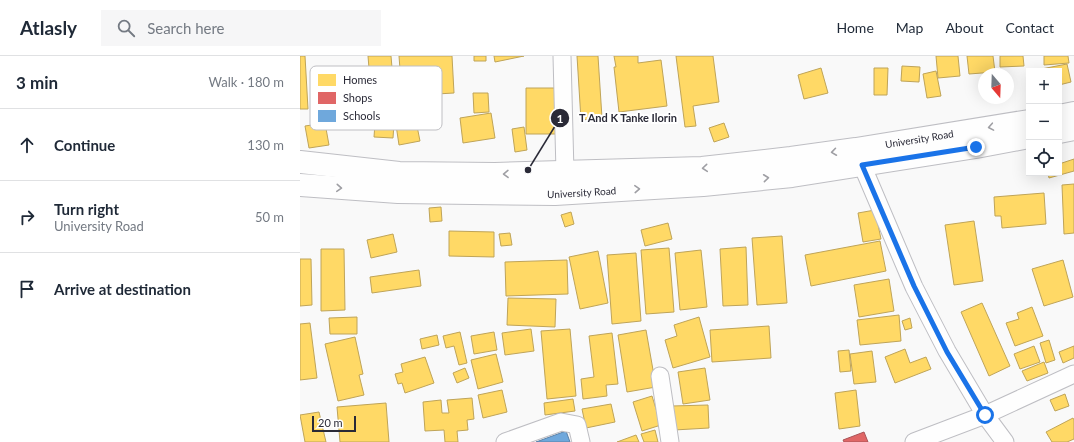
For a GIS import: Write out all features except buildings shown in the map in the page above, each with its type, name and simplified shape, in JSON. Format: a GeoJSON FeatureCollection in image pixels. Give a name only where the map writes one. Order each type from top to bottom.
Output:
{"type":"FeatureCollection","features":[{"type":"Feature","properties":{"kind":"main road"},"geometry":{"type":"LineString","coordinates":[[1062,115],[1074,113]]}},
{"type":"Feature","properties":{"kind":"main road","name":"University Road"},"geometry":{"type":"LineString","coordinates":[[300,185],[398,192],[555,194],[703,185],[792,176],[859,157],[1026,122]]}},
{"type":"Feature","properties":{"kind":"main road"},"geometry":{"type":"LineString","coordinates":[[1062,131],[1074,129]]}},
{"type":"Feature","properties":{"kind":"main road","name":"University Road"},"geometry":{"type":"LineString","coordinates":[[300,162],[399,174],[494,174],[702,168],[791,158],[859,157],[976,147],[1026,138]]}},
{"type":"Feature","properties":{"kind":"street"},"geometry":{"type":"LineString","coordinates":[[562,56],[565,172]]}},
{"type":"Feature","properties":{"kind":"street"},"geometry":{"type":"LineString","coordinates":[[859,157],[914,286],[947,352],[985,415],[1005,442]]}},
{"type":"Feature","properties":{"kind":"street"},"geometry":{"type":"LineString","coordinates":[[914,442],[985,415],[1074,374]]}},
{"type":"Feature","properties":{"kind":"street"},"geometry":{"type":"LineString","coordinates":[[660,376],[670,442]]}},
{"type":"Feature","properties":{"kind":"street"},"geometry":{"type":"LineString","coordinates":[[505,442],[561,422],[577,425],[582,442]]}},
{"type":"Feature","properties":{"kind":"place","name":"T And K Tanke Ilorin"},"geometry":{"type":"Point","coordinates":[528,170]}},
{"type":"Feature","properties":{"kind":"route"},"geometry":{"type":"LineString","coordinates":[[976,147],[862,165],[914,286],[947,352],[985,415]]}}]}
